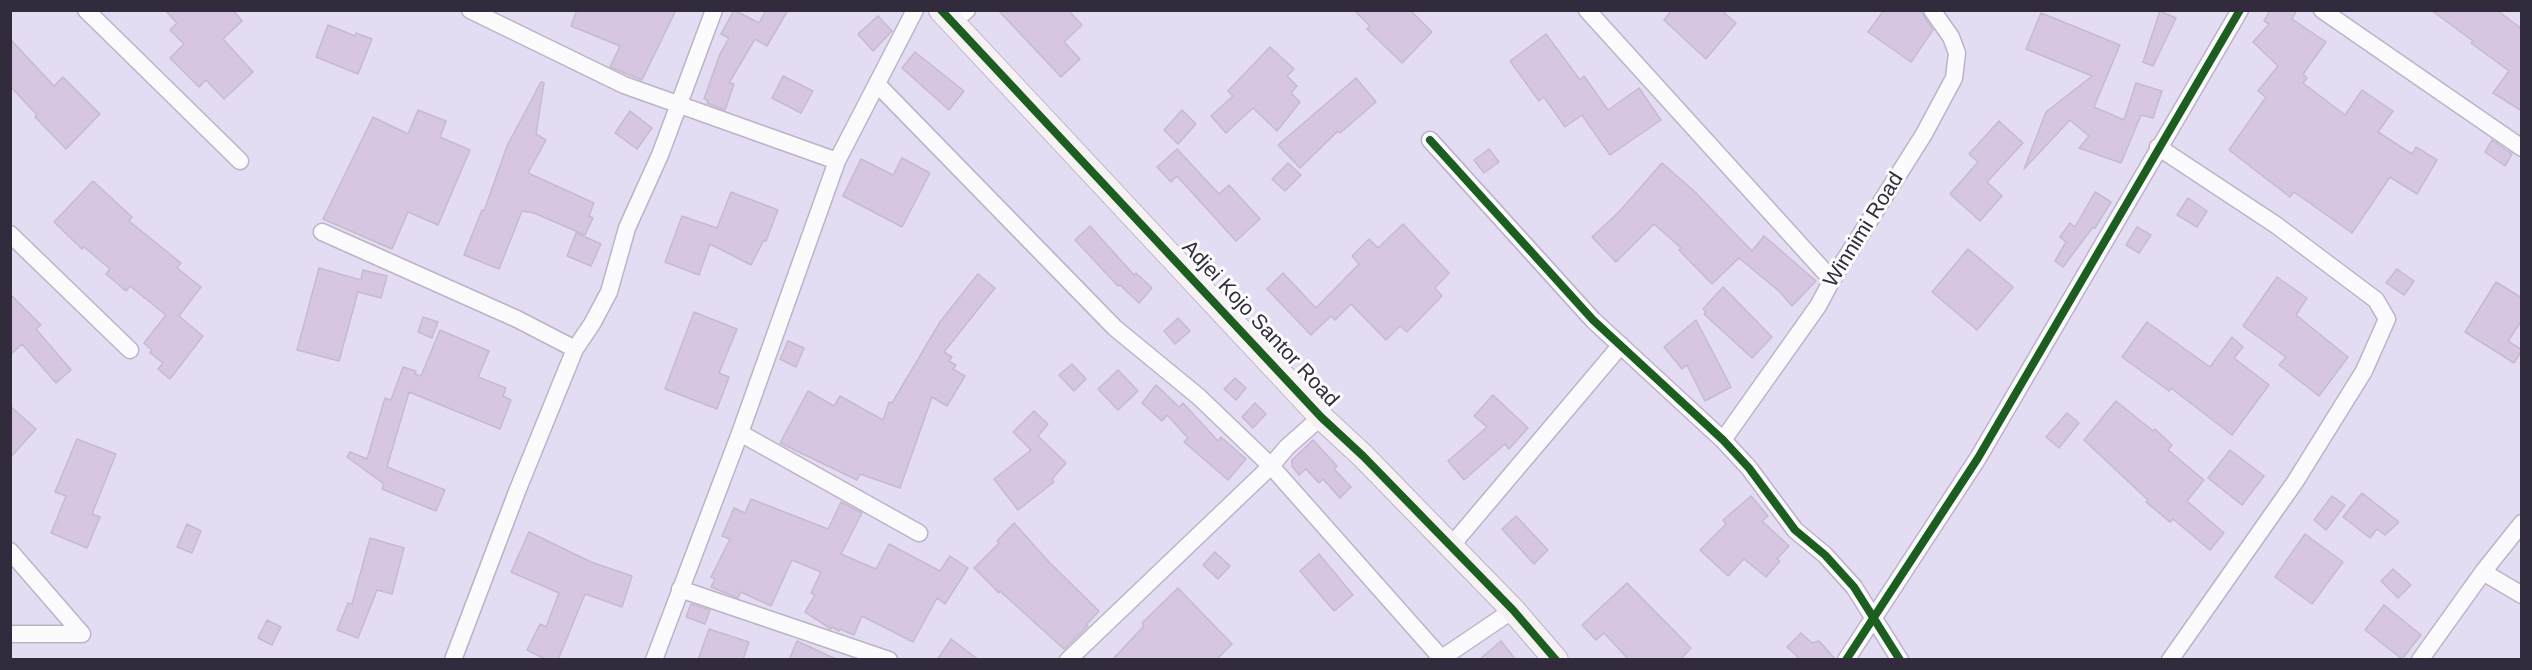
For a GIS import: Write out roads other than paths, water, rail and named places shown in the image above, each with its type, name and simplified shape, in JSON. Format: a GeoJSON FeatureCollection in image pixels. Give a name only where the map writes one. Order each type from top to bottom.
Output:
{"type":"FeatureCollection","features":[{"type":"Feature","properties":{"kind":"street"},"geometry":{"type":"LineString","coordinates":[[86,10],[240,160]]}},
{"type":"Feature","properties":{"kind":"street"},"geometry":{"type":"LineString","coordinates":[[470,10],[591,71],[837,161]]}},
{"type":"Feature","properties":{"kind":"street"},"geometry":{"type":"LineString","coordinates":[[453,660],[518,489],[575,349],[609,292],[627,228],[660,156],[714,10]]}},
{"type":"Feature","properties":{"kind":"street"},"geometry":{"type":"LineString","coordinates":[[654,660],[740,433],[837,161],[915,10]]}},
{"type":"Feature","properties":{"kind":"street"},"geometry":{"type":"LineString","coordinates":[[1587,10],[1832,280]]}},
{"type":"Feature","properties":{"kind":"street","name":"Winnimi Road"},"geometry":{"type":"LineString","coordinates":[[1724,440],[1812,315],[1924,134],[1954,78],[1957,53],[1951,37],[1932,10]]}},
{"type":"Feature","properties":{"kind":"street"},"geometry":{"type":"LineString","coordinates":[[1845,660],[1978,458],[2240,10]]}},
{"type":"Feature","properties":{"kind":"street"},"geometry":{"type":"LineString","coordinates":[[2322,10],[2522,148]]}},
{"type":"Feature","properties":{"kind":"street","name":"Adjei Kojo Santor Road"},"geometry":{"type":"LineString","coordinates":[[953,15],[1322,417],[1513,610],[1556,660]]}},
{"type":"Feature","properties":{"kind":"street"},"geometry":{"type":"LineString","coordinates":[[878,84],[1115,328],[1199,397],[1271,466],[1441,659],[1513,610]]}},
{"type":"Feature","properties":{"kind":"street"},"geometry":{"type":"LineString","coordinates":[[1430,140],[1593,320],[1724,440],[1749,468],[1796,530],[1825,555],[1854,587],[1900,660]]}},
{"type":"Feature","properties":{"kind":"street"},"geometry":{"type":"LineString","coordinates":[[2158,147],[2276,225],[2367,293],[2376,300],[2387,320],[2364,371],[2295,482],[2170,660]]}},
{"type":"Feature","properties":{"kind":"street"},"geometry":{"type":"LineString","coordinates":[[322,232],[517,319],[575,349]]}},
{"type":"Feature","properties":{"kind":"street"},"geometry":{"type":"LineString","coordinates":[[10,234],[130,350]]}},
{"type":"Feature","properties":{"kind":"street"},"geometry":{"type":"LineString","coordinates":[[1451,546],[1621,345]]}},
{"type":"Feature","properties":{"kind":"street"},"geometry":{"type":"LineString","coordinates":[[1068,660],[1271,466],[1287,447],[1322,417]]}},
{"type":"Feature","properties":{"kind":"street"},"geometry":{"type":"LineString","coordinates":[[740,433],[920,533]]}},
{"type":"Feature","properties":{"kind":"street"},"geometry":{"type":"LineString","coordinates":[[2420,660],[2483,572],[2522,523]]}},
{"type":"Feature","properties":{"kind":"street"},"geometry":{"type":"LineString","coordinates":[[10,551],[82,634],[10,634]]}},
{"type":"Feature","properties":{"kind":"street"},"geometry":{"type":"LineString","coordinates":[[2483,572],[2522,595]]}},
{"type":"Feature","properties":{"kind":"street"},"geometry":{"type":"LineString","coordinates":[[680,589],[889,660]]}}]}
